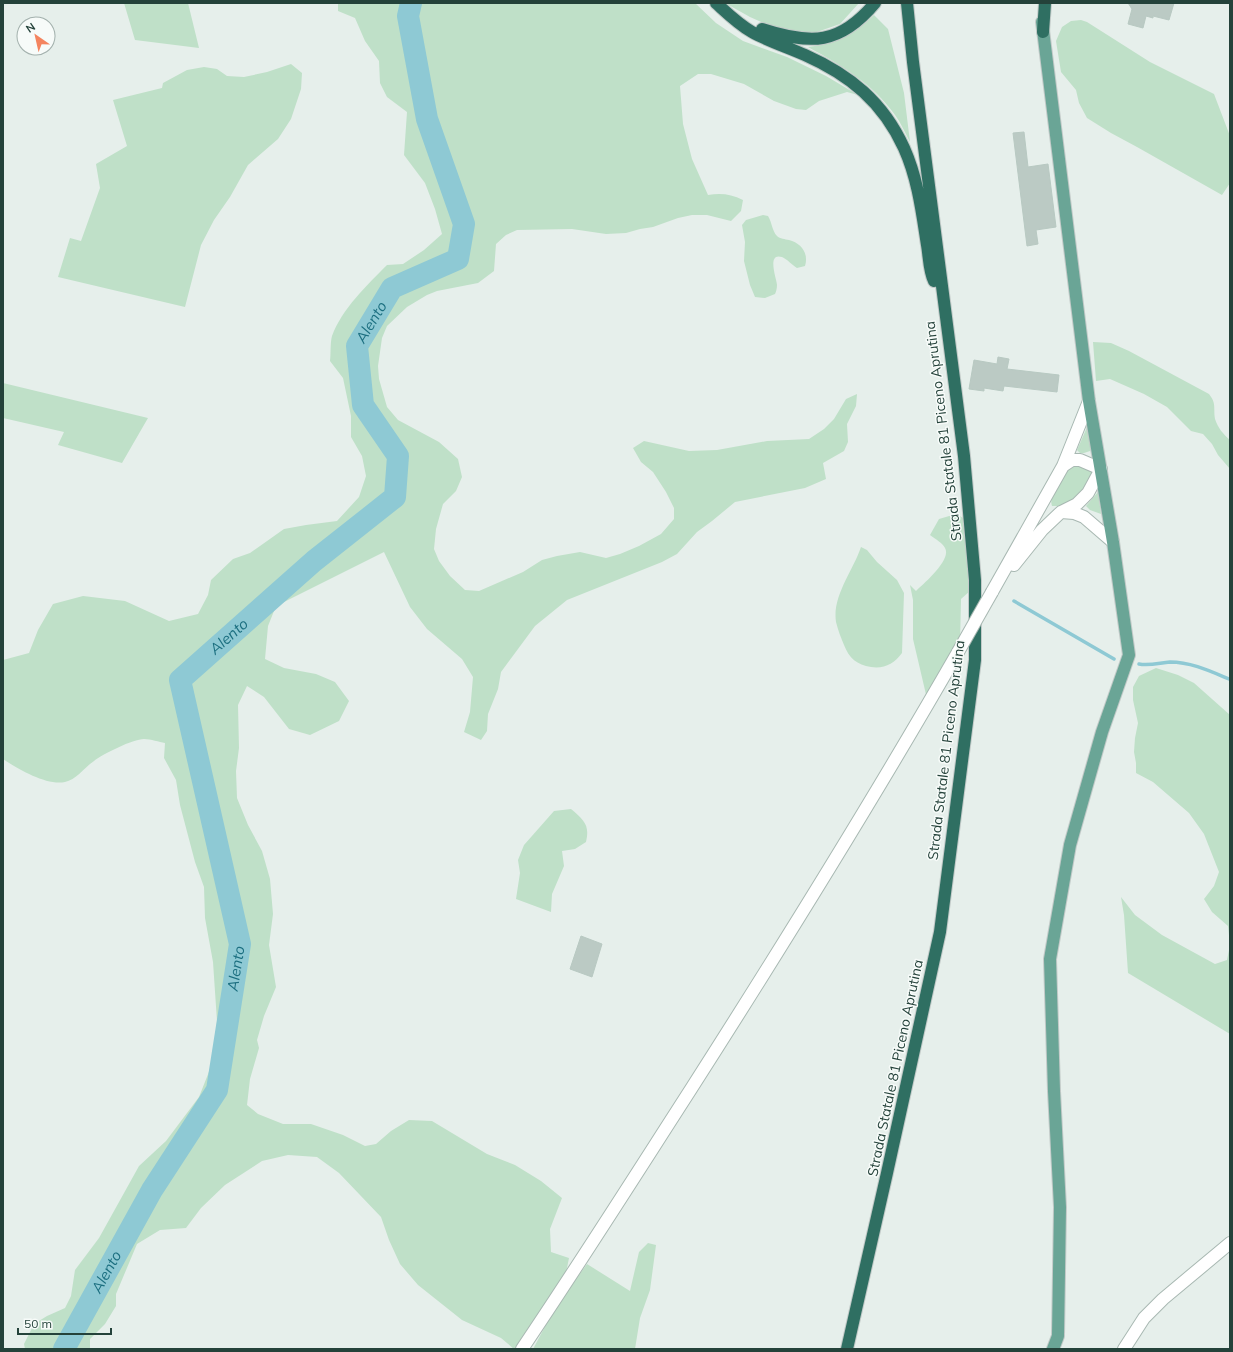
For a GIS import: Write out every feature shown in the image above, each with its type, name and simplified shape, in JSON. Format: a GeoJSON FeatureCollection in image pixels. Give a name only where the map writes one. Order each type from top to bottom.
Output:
{"type":"FeatureCollection","features":[{"type":"Feature","properties":{"kind":"highway"},"geometry":{"type":"LineString","coordinates":[[718,3],[739,17],[760,28],[781,35],[812,40],[831,37],[848,28],[864,17],[875,3]]}},
{"type":"Feature","properties":{"kind":"highway"},"geometry":{"type":"LineString","coordinates":[[718,3],[732,18],[752,32],[807,56],[844,76],[862,89],[876,103],[896,131],[905,149],[916,180],[932,279],[943,298]]}},
{"type":"Feature","properties":{"kind":"highway","name":"Strada Statale 81 Piceno Aprutina"},"geometry":{"type":"LineString","coordinates":[[847,1349],[888,1173],[940,932],[975,660],[975,580],[964,456],[913,62],[907,3]]}},
{"type":"Feature","properties":{"kind":"highway"},"geometry":{"type":"LineString","coordinates":[[1043,32],[1045,3]]}},
{"type":"Feature","properties":{"kind":"main road"},"geometry":{"type":"LineString","coordinates":[[1040,3],[1090,401],[1113,542],[1129,654],[1102,732],[1070,846],[1050,959],[1054,1091],[1060,1206],[1058,1336],[1053,1349]]}},
{"type":"Feature","properties":{"kind":"street"},"geometry":{"type":"LineString","coordinates":[[522,1349],[572,1276],[790,933],[922,716],[1063,466],[1090,401]]}},
{"type":"Feature","properties":{"kind":"street"},"geometry":{"type":"LineString","coordinates":[[992,592],[1042,530],[1061,512],[1077,504],[1088,493],[1101,468],[1080,460],[1072,460],[1063,466]]}},
{"type":"Feature","properties":{"kind":"street"},"geometry":{"type":"LineString","coordinates":[[1061,512],[1074,513],[1084,517],[1113,542]]}},
{"type":"Feature","properties":{"kind":"street"},"geometry":{"type":"LineString","coordinates":[[1124,1349],[1144,1318],[1163,1299],[1230,1243]]}},
{"type":"Feature","properties":{"kind":"green space"},"geometry":{"type":"Polygon","coordinates":[[[124,3],[188,3],[199,48],[135,40],[124,3]]]}},
{"type":"Feature","properties":{"kind":"green space"},"geometry":{"type":"Polygon","coordinates":[[[338,3],[695,3],[716,23],[743,41],[787,57],[826,76],[858,95],[847,92],[819,101],[806,110],[796,109],[774,101],[744,84],[711,74],[698,74],[680,86],[683,124],[692,159],[708,195],[726,194],[743,200],[741,211],[731,221],[707,215],[692,215],[678,218],[653,227],[626,233],[606,234],[572,229],[517,230],[506,235],[496,244],[494,271],[478,283],[437,291],[427,295],[407,307],[387,326],[382,338],[378,366],[379,379],[387,407],[398,420],[439,442],[458,459],[462,477],[456,491],[443,504],[436,529],[434,549],[439,561],[450,576],[465,590],[479,591],[523,572],[542,560],[557,556],[580,552],[606,558],[620,554],[661,534],[674,519],[674,508],[653,472],[641,462],[633,448],[644,441],[689,451],[717,450],[767,441],[809,439],[824,429],[834,419],[846,399],[857,394],[856,406],[847,424],[848,442],[844,451],[823,463],[826,479],[805,488],[735,502],[697,532],[677,554],[662,562],[567,600],[535,626],[501,672],[498,689],[488,714],[487,731],[481,740],[464,732],[470,712],[473,677],[462,659],[427,629],[410,607],[384,552],[276,606],[268,626],[265,659],[284,668],[316,674],[335,682],[349,701],[339,721],[310,735],[289,729],[264,697],[247,686],[238,705],[239,748],[236,771],[237,798],[248,825],[262,851],[270,879],[273,914],[269,945],[276,987],[264,1016],[257,1040],[259,1048],[250,1079],[247,1105],[258,1114],[283,1124],[311,1124],[343,1135],[365,1146],[376,1144],[391,1131],[409,1120],[432,1121],[487,1154],[515,1165],[541,1181],[562,1198],[550,1229],[551,1252],[569,1258],[566,1273],[514,1349],[501,1338],[462,1320],[418,1285],[400,1264],[389,1240],[381,1217],[339,1173],[317,1157],[288,1155],[262,1161],[225,1185],[201,1208],[186,1228],[160,1230],[137,1244],[116,1294],[116,1306],[105,1324],[90,1339],[90,1349],[25,1349],[24,1344],[34,1324],[65,1308],[71,1296],[75,1270],[99,1238],[139,1166],[166,1141],[199,1097],[214,1059],[217,1021],[213,962],[205,918],[204,887],[195,862],[180,805],[176,780],[164,758],[165,743],[144,739],[126,744],[98,758],[77,776],[65,782],[50,782],[24,772],[3,759],[3,660],[29,653],[38,630],[53,604],[83,596],[125,601],[169,621],[198,614],[208,595],[211,580],[233,559],[250,553],[284,529],[337,521],[359,497],[366,476],[362,456],[351,437],[351,416],[343,378],[330,361],[332,336],[342,316],[363,289],[387,265],[403,264],[424,250],[442,234],[435,209],[425,183],[404,155],[407,112],[387,97],[380,83],[379,61],[365,41],[355,18],[338,11],[338,3]]]}},
{"type":"Feature","properties":{"kind":"green space"},"geometry":{"type":"Polygon","coordinates":[[[725,3],[859,3],[840,24],[814,33],[790,31],[770,26],[725,3]]]}},
{"type":"Feature","properties":{"kind":"green space"},"geometry":{"type":"Polygon","coordinates":[[[874,15],[888,29],[904,93],[910,142],[897,118],[877,94],[856,76],[808,47],[828,44],[836,41],[852,33],[874,15]]]}},
{"type":"Feature","properties":{"kind":"green space"},"geometry":{"type":"Polygon","coordinates":[[[1081,20],[1087,22],[1150,62],[1214,94],[1230,136],[1230,183],[1222,195],[1087,118],[1079,103],[1076,90],[1061,72],[1056,41],[1062,27],[1071,21],[1081,20]]]}},
{"type":"Feature","properties":{"kind":"green space"},"geometry":{"type":"Polygon","coordinates":[[[291,64],[302,73],[301,89],[291,119],[278,139],[248,165],[230,197],[214,220],[201,245],[185,307],[58,277],[70,238],[81,241],[100,188],[96,164],[127,146],[113,100],[162,88],[163,83],[187,70],[204,67],[217,69],[227,76],[244,77],[267,72],[291,64]]]}},
{"type":"Feature","properties":{"kind":"green space"},"geometry":{"type":"Polygon","coordinates":[[[763,215],[768,216],[777,236],[793,241],[800,246],[806,257],[805,266],[797,268],[782,257],[777,257],[774,259],[773,262],[777,285],[776,290],[775,294],[765,298],[755,297],[750,285],[744,261],[745,242],[742,225],[746,220],[763,215]]]}},
{"type":"Feature","properties":{"kind":"green space"},"geometry":{"type":"Polygon","coordinates":[[[1093,342],[1111,343],[1129,351],[1209,394],[1214,403],[1214,415],[1216,422],[1221,431],[1230,440],[1230,469],[1203,434],[1191,431],[1167,407],[1144,394],[1110,379],[1096,381],[1093,342]]]}},
{"type":"Feature","properties":{"kind":"green space"},"geometry":{"type":"Polygon","coordinates":[[[3,383],[148,418],[122,463],[58,445],[64,432],[3,418],[3,383]]]}},
{"type":"Feature","properties":{"kind":"green space"},"geometry":{"type":"Polygon","coordinates":[[[1088,425],[1092,448],[1090,451],[1080,453],[1077,450],[1088,425]]]}},
{"type":"Feature","properties":{"kind":"green space"},"geometry":{"type":"Polygon","coordinates":[[[1076,465],[1094,471],[1083,493],[1065,506],[1052,506],[1051,502],[1054,492],[1068,468],[1076,465]]]}},
{"type":"Feature","properties":{"kind":"green space"},"geometry":{"type":"Polygon","coordinates":[[[1098,492],[1101,514],[1090,510],[1086,506],[1098,492]]]}},
{"type":"Feature","properties":{"kind":"green space"},"geometry":{"type":"Polygon","coordinates":[[[956,514],[965,519],[970,591],[961,599],[960,645],[928,703],[913,639],[913,600],[910,585],[916,591],[941,565],[946,553],[945,548],[930,535],[939,519],[956,514]]]}},
{"type":"Feature","properties":{"kind":"green space"},"geometry":{"type":"Polygon","coordinates":[[[861,547],[867,550],[877,562],[897,580],[904,593],[902,653],[892,663],[880,667],[862,665],[848,654],[836,622],[837,603],[840,593],[861,547]]]}},
{"type":"Feature","properties":{"kind":"green space"},"geometry":{"type":"Polygon","coordinates":[[[1156,668],[1178,675],[1194,683],[1230,715],[1230,945],[1228,926],[1212,912],[1204,899],[1214,886],[1219,872],[1204,834],[1189,813],[1153,782],[1136,773],[1134,752],[1138,723],[1133,700],[1133,687],[1139,676],[1156,668]]]}},
{"type":"Feature","properties":{"kind":"green space"},"geometry":{"type":"Polygon","coordinates":[[[571,809],[585,823],[587,831],[586,842],[575,849],[562,851],[564,866],[552,894],[551,912],[516,899],[520,873],[518,860],[524,845],[554,811],[571,809]]]}},
{"type":"Feature","properties":{"kind":"green space"},"geometry":{"type":"Polygon","coordinates":[[[1121,897],[1135,915],[1162,935],[1215,964],[1227,960],[1230,945],[1230,1034],[1128,973],[1124,915],[1121,897]]]}},
{"type":"Feature","properties":{"kind":"green space"},"geometry":{"type":"Polygon","coordinates":[[[648,1243],[656,1245],[650,1290],[640,1318],[635,1349],[533,1349],[555,1308],[587,1264],[630,1291],[639,1252],[648,1243]]]}},
{"type":"Feature","properties":{"kind":"building"},"geometry":{"type":"Polygon","coordinates":[[[1128,3],[1174,3],[1169,20],[1146,16],[1143,28],[1128,24],[1132,9],[1128,3]]]}},
{"type":"Feature","properties":{"kind":"building"},"geometry":{"type":"Polygon","coordinates":[[[1024,132],[1028,167],[1048,164],[1056,227],[1036,230],[1038,244],[1027,246],[1013,133],[1024,132]]]}},
{"type":"Feature","properties":{"kind":"building"},"geometry":{"type":"Polygon","coordinates":[[[998,357],[1009,359],[1007,369],[1059,375],[1057,392],[1004,386],[1003,391],[984,388],[984,391],[969,389],[974,360],[997,364],[998,357]]]}},
{"type":"Feature","properties":{"kind":"building"},"geometry":{"type":"Polygon","coordinates":[[[581,936],[602,944],[592,977],[570,969],[581,936]]]}},
{"type":"Feature","properties":{"kind":"waterway","name":"Alento"},"geometry":{"type":"LineString","coordinates":[[64,1349],[152,1190],[217,1090],[240,944],[180,680],[314,561],[395,497],[398,456],[363,405],[357,346],[392,288],[458,259],[464,224],[427,119],[408,16],[411,3]]}},
{"type":"Feature","properties":{"kind":"waterway"},"geometry":{"type":"LineString","coordinates":[[1014,601],[1114,659]]}},
{"type":"Feature","properties":{"kind":"waterway"},"geometry":{"type":"LineString","coordinates":[[1139,664],[1150,665],[1178,662],[1200,668],[1229,679]]}}]}
